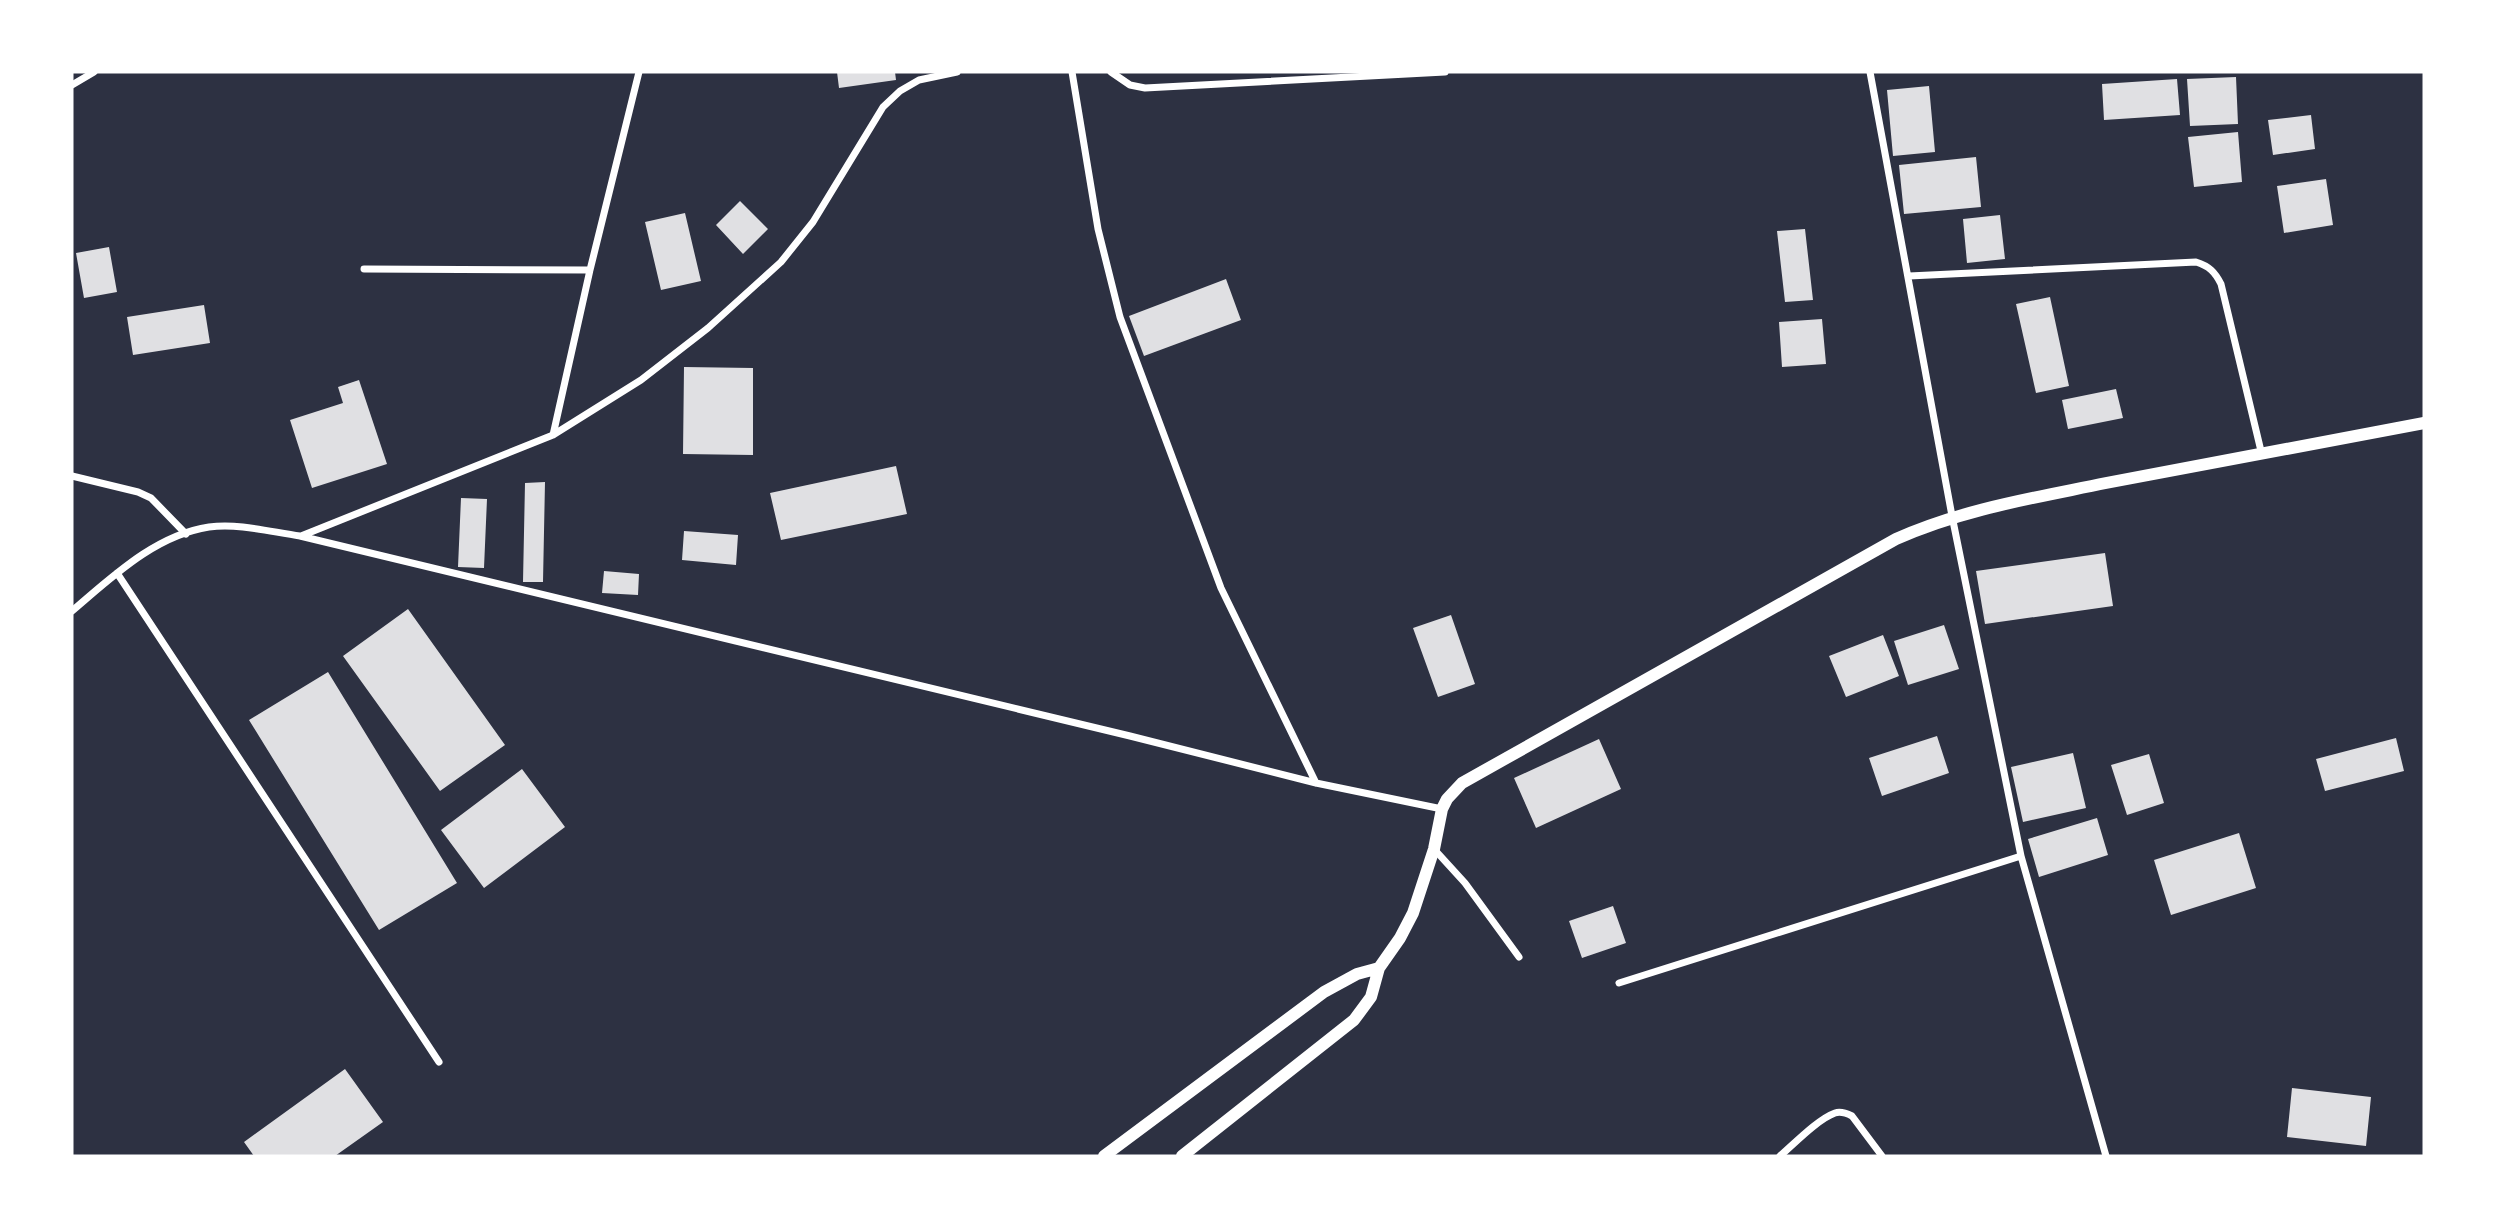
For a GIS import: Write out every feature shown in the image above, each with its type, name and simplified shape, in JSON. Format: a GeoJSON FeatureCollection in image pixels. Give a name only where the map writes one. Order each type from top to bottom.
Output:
{"type":"FeatureCollection","features":[{"type":"Feature","properties":{"kind":"street"},"geometry":{"type":"LineString","coordinates":[[72,85],[94,72]]}},
{"type":"Feature","properties":{"kind":"street"},"geometry":{"type":"LineString","coordinates":[[553,435],[639,72]]}},
{"type":"Feature","properties":{"kind":"street"},"geometry":{"type":"LineString","coordinates":[[300,536],[553,435],[641,380],[708,328],[781,262],[813,222],[883,107],[919,76],[957,72]]}},
{"type":"Feature","properties":{"kind":"street"},"geometry":{"type":"LineString","coordinates":[[1072,72],[1098,229],[1120,317],[1220,588],[1316,783]]}},
{"type":"Feature","properties":{"kind":"street"},"geometry":{"type":"LineString","coordinates":[[1111,72],[1130,85],[1145,88],[1445,72]]}},
{"type":"Feature","properties":{"kind":"street"},"geometry":{"type":"LineString","coordinates":[[1870,72],[1952,516],[2021,856],[2106,1156]]}},
{"type":"Feature","properties":{"kind":"street"},"geometry":{"type":"LineString","coordinates":[[1909,276],[2196,261],[2206,265],[2215,272],[2221,284],[2261,451]]}},
{"type":"Feature","properties":{"kind":"street"},"geometry":{"type":"LineString","coordinates":[[364,269],[590,271]]}},
{"type":"Feature","properties":{"kind":"street"},"geometry":{"type":"LineString","coordinates":[[1182,1156],[1354,1020],[1371,996],[1379,968],[1413,913],[1434,849],[1442,808],[1462,783],[1896,539],[1952,516],[2261,451],[2424,423]]}},
{"type":"Feature","properties":{"kind":"street"},"geometry":{"type":"LineString","coordinates":[[72,476],[138,492],[150,498],[186,534]]}},
{"type":"Feature","properties":{"kind":"street"},"geometry":{"type":"LineString","coordinates":[[72,611],[117,573],[154,548],[209,527],[239,527],[300,536],[1316,783],[1442,808]]}},
{"type":"Feature","properties":{"kind":"street"},"geometry":{"type":"LineString","coordinates":[[117,573],[439,1062]]}},
{"type":"Feature","properties":{"kind":"street"},"geometry":{"type":"LineString","coordinates":[[1434,849],[1465,883],[1520,957]]}},
{"type":"Feature","properties":{"kind":"street"},"geometry":{"type":"LineString","coordinates":[[1619,983],[2021,856]]}},
{"type":"Feature","properties":{"kind":"street"},"geometry":{"type":"LineString","coordinates":[[1104,1156],[1324,992],[1357,974],[1379,968]]}},
{"type":"Feature","properties":{"kind":"street"},"geometry":{"type":"LineString","coordinates":[[1780,1156],[1835,1113],[1852,1116],[1882,1156]]}},
{"type":"Feature","properties":{"kind":"building"},"geometry":{"type":"Polygon","coordinates":[[[837,72],[895,72],[896,80],[839,88],[837,72]]]}},
{"type":"Feature","properties":{"kind":"building"},"geometry":{"type":"Polygon","coordinates":[[[2236,77],[2238,124],[2190,126],[2187,79],[2236,77]]]}},
{"type":"Feature","properties":{"kind":"building"},"geometry":{"type":"Polygon","coordinates":[[[2177,79],[2180,115],[2104,120],[2102,84],[2177,79]]]}},
{"type":"Feature","properties":{"kind":"building"},"geometry":{"type":"Polygon","coordinates":[[[1929,86],[1935,152],[1893,156],[1887,90],[1929,86]]]}},
{"type":"Feature","properties":{"kind":"building"},"geometry":{"type":"Polygon","coordinates":[[[2311,115],[2315,149],[2273,155],[2268,120],[2311,115]]]}},
{"type":"Feature","properties":{"kind":"building"},"geometry":{"type":"Polygon","coordinates":[[[2238,132],[2242,182],[2194,187],[2188,137],[2238,132]]]}},
{"type":"Feature","properties":{"kind":"building"},"geometry":{"type":"Polygon","coordinates":[[[1976,157],[1981,207],[1904,214],[1899,165],[1976,157]]]}},
{"type":"Feature","properties":{"kind":"building"},"geometry":{"type":"Polygon","coordinates":[[[2326,179],[2333,225],[2284,233],[2277,186],[2326,179]]]}},
{"type":"Feature","properties":{"kind":"building"},"geometry":{"type":"Polygon","coordinates":[[[740,201],[768,229],[743,254],[716,225],[740,201]]]}},
{"type":"Feature","properties":{"kind":"building"},"geometry":{"type":"Polygon","coordinates":[[[685,213],[701,281],[661,290],[645,222],[685,213]]]}},
{"type":"Feature","properties":{"kind":"building"},"geometry":{"type":"Polygon","coordinates":[[[2000,215],[2005,259],[1967,263],[1963,219],[2000,215]]]}},
{"type":"Feature","properties":{"kind":"building"},"geometry":{"type":"Polygon","coordinates":[[[1805,229],[1813,300],[1785,302],[1777,231],[1805,229]]]}},
{"type":"Feature","properties":{"kind":"building"},"geometry":{"type":"Polygon","coordinates":[[[109,247],[117,292],[84,298],[76,253],[109,247]]]}},
{"type":"Feature","properties":{"kind":"building"},"geometry":{"type":"Polygon","coordinates":[[[1226,279],[1241,320],[1144,356],[1129,316],[1226,279]]]}},
{"type":"Feature","properties":{"kind":"building"},"geometry":{"type":"Polygon","coordinates":[[[2050,297],[2069,386],[2036,393],[2016,304],[2050,297]]]}},
{"type":"Feature","properties":{"kind":"building"},"geometry":{"type":"Polygon","coordinates":[[[204,305],[210,343],[133,355],[127,317],[204,305]]]}},
{"type":"Feature","properties":{"kind":"building"},"geometry":{"type":"Polygon","coordinates":[[[1822,319],[1826,364],[1782,367],[1779,322],[1822,319]]]}},
{"type":"Feature","properties":{"kind":"building"},"geometry":{"type":"Polygon","coordinates":[[[684,367],[753,368],[753,455],[683,454],[684,367]]]}},
{"type":"Feature","properties":{"kind":"building"},"geometry":{"type":"Polygon","coordinates":[[[359,380],[387,464],[312,488],[290,420],[343,403],[338,387],[359,380]]]}},
{"type":"Feature","properties":{"kind":"building"},"geometry":{"type":"Polygon","coordinates":[[[2116,389],[2123,418],[2068,429],[2062,400],[2116,389]]]}},
{"type":"Feature","properties":{"kind":"building"},"geometry":{"type":"Polygon","coordinates":[[[896,466],[907,514],[781,540],[770,493],[896,466]]]}},
{"type":"Feature","properties":{"kind":"building"},"geometry":{"type":"Polygon","coordinates":[[[545,482],[543,582],[523,582],[525,483],[545,482]]]}},
{"type":"Feature","properties":{"kind":"building"},"geometry":{"type":"Polygon","coordinates":[[[461,498],[487,499],[484,568],[458,567],[461,498]]]}},
{"type":"Feature","properties":{"kind":"building"},"geometry":{"type":"Polygon","coordinates":[[[684,531],[738,535],[736,565],[682,560],[684,531]]]}},
{"type":"Feature","properties":{"kind":"building"},"geometry":{"type":"Polygon","coordinates":[[[2105,553],[2113,606],[1985,624],[1976,571],[2105,553]]]}},
{"type":"Feature","properties":{"kind":"building"},"geometry":{"type":"Polygon","coordinates":[[[604,571],[639,574],[638,595],[602,593],[604,571]]]}},
{"type":"Feature","properties":{"kind":"building"},"geometry":{"type":"Polygon","coordinates":[[[408,609],[505,745],[440,791],[343,656],[408,609]]]}},
{"type":"Feature","properties":{"kind":"building"},"geometry":{"type":"Polygon","coordinates":[[[1451,615],[1475,684],[1438,697],[1413,628],[1451,615]]]}},
{"type":"Feature","properties":{"kind":"building"},"geometry":{"type":"Polygon","coordinates":[[[1944,625],[1959,669],[1908,685],[1894,641],[1944,625]]]}},
{"type":"Feature","properties":{"kind":"building"},"geometry":{"type":"Polygon","coordinates":[[[1883,635],[1899,676],[1846,697],[1829,656],[1883,635]]]}},
{"type":"Feature","properties":{"kind":"building"},"geometry":{"type":"Polygon","coordinates":[[[328,672],[457,883],[379,930],[249,720],[328,672]]]}},
{"type":"Feature","properties":{"kind":"building"},"geometry":{"type":"Polygon","coordinates":[[[1937,736],[1949,773],[1882,796],[1869,758],[1937,736]]]}},
{"type":"Feature","properties":{"kind":"building"},"geometry":{"type":"Polygon","coordinates":[[[2396,738],[2404,771],[2325,791],[2316,759],[2396,738]]]}},
{"type":"Feature","properties":{"kind":"building"},"geometry":{"type":"Polygon","coordinates":[[[1599,739],[1621,789],[1536,828],[1514,778],[1599,739]]]}},
{"type":"Feature","properties":{"kind":"building"},"geometry":{"type":"Polygon","coordinates":[[[2073,753],[2086,808],[2023,822],[2011,767],[2073,753]]]}},
{"type":"Feature","properties":{"kind":"building"},"geometry":{"type":"Polygon","coordinates":[[[2149,754],[2164,803],[2127,815],[2111,765],[2149,754]]]}},
{"type":"Feature","properties":{"kind":"building"},"geometry":{"type":"Polygon","coordinates":[[[522,769],[565,827],[484,888],[441,830],[522,769]]]}},
{"type":"Feature","properties":{"kind":"building"},"geometry":{"type":"Polygon","coordinates":[[[2097,818],[2108,855],[2039,877],[2028,839],[2097,818]]]}},
{"type":"Feature","properties":{"kind":"building"},"geometry":{"type":"Polygon","coordinates":[[[2239,833],[2256,888],[2171,915],[2154,860],[2239,833]]]}},
{"type":"Feature","properties":{"kind":"building"},"geometry":{"type":"Polygon","coordinates":[[[1613,906],[1626,943],[1582,958],[1569,921],[1613,906]]]}},
{"type":"Feature","properties":{"kind":"building"},"geometry":{"type":"Polygon","coordinates":[[[345,1069],[383,1122],[335,1156],[254,1156],[244,1142],[345,1069]]]}},
{"type":"Feature","properties":{"kind":"building"},"geometry":{"type":"Polygon","coordinates":[[[2292,1088],[2371,1097],[2366,1146],[2287,1137],[2292,1088]]]}}]}
